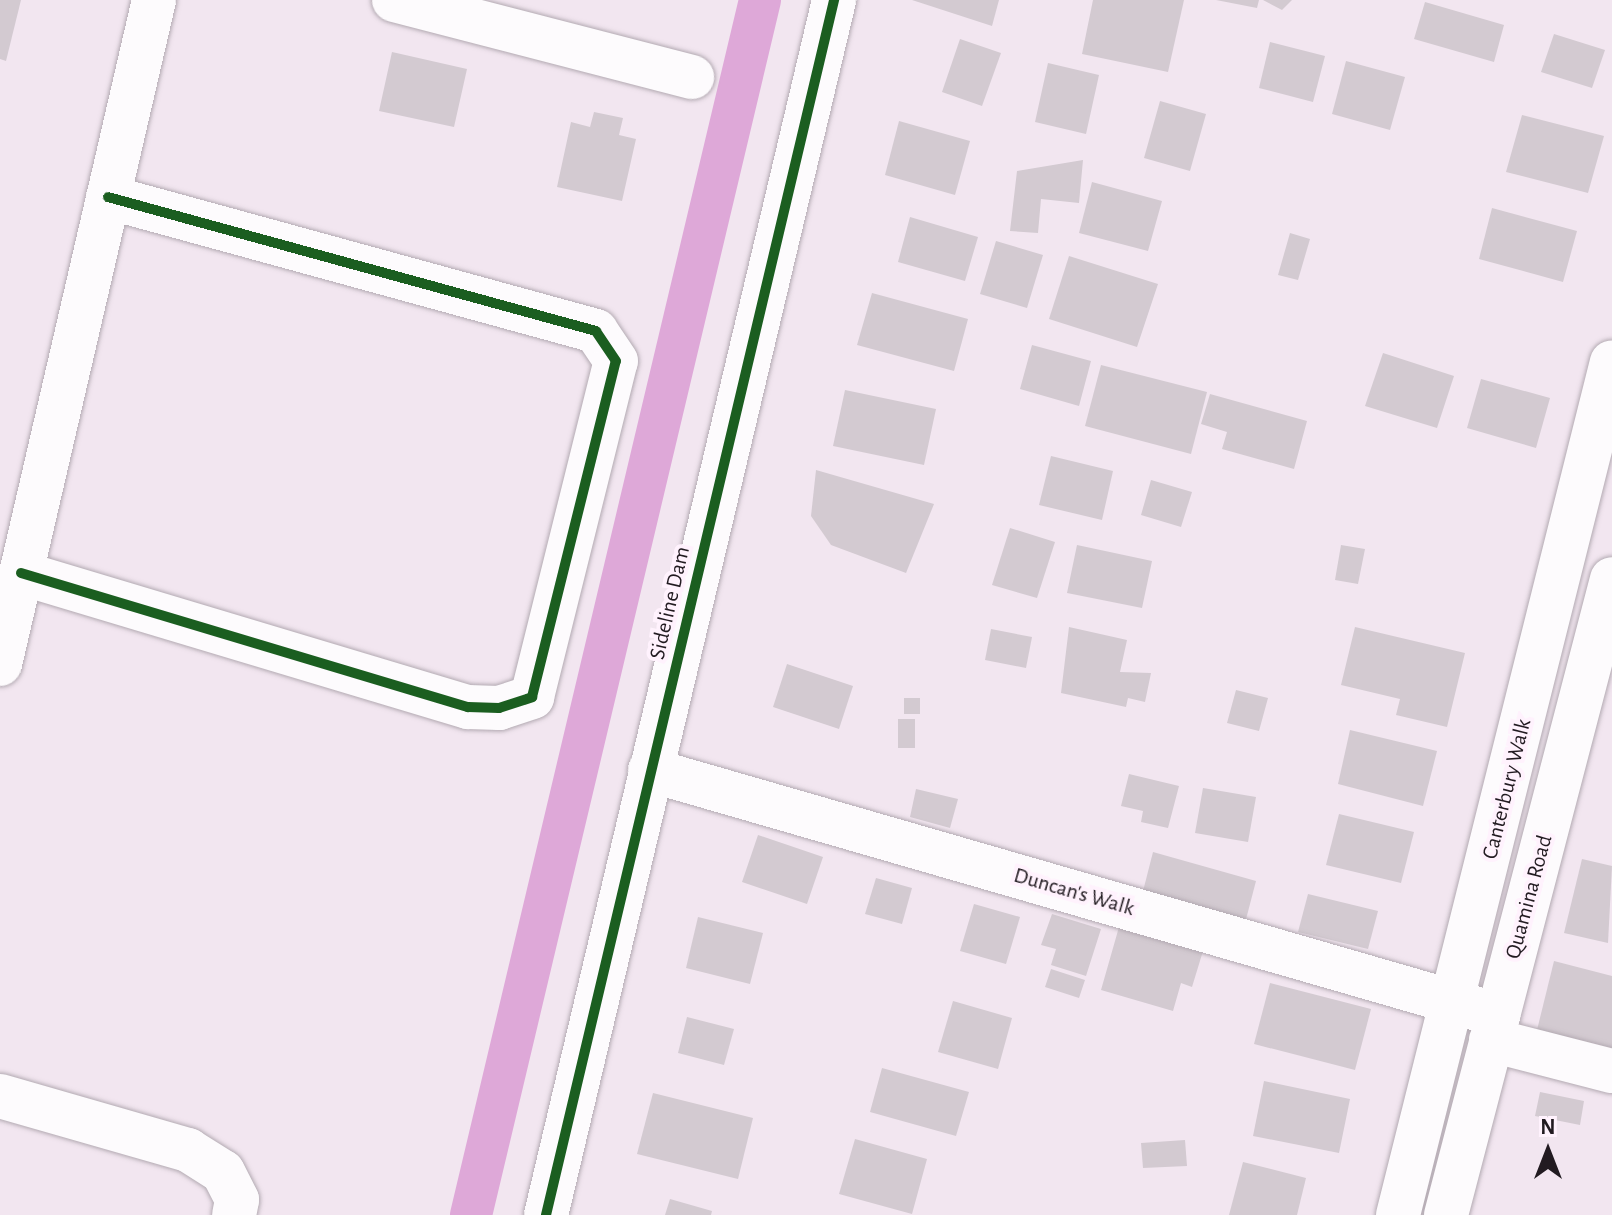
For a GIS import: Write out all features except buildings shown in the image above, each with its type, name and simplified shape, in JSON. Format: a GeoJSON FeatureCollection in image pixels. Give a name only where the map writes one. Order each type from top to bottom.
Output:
{"type":"FeatureCollection","features":[{"type":"Feature","properties":{"kind":"street"},"geometry":{"type":"LineString","coordinates":[[0,664],[154,0]]}},
{"type":"Feature","properties":{"kind":"street"},"geometry":{"type":"LineString","coordinates":[[394,0],[692,77]]}},
{"type":"Feature","properties":{"kind":"street","name":"Sideline Dam"},"geometry":{"type":"LineString","coordinates":[[546,1215],[834,0]]}},
{"type":"Feature","properties":{"kind":"street"},"geometry":{"type":"LineString","coordinates":[[21,573],[468,707],[499,708],[532,697],[616,361],[596,331],[108,197]]}},
{"type":"Feature","properties":{"kind":"street","name":"Canterbury Walk"},"geometry":{"type":"LineString","coordinates":[[1398,1215],[1478,1014],[1612,362]]}},
{"type":"Feature","properties":{"kind":"street","name":"Quamina Road"},"geometry":{"type":"LineString","coordinates":[[1446,1215],[1478,1014],[1612,579]]}},
{"type":"Feature","properties":{"kind":"street","name":"Duncan's Walk"},"geometry":{"type":"LineString","coordinates":[[650,770],[1478,1014],[1612,1071]]}},
{"type":"Feature","properties":{"kind":"street"},"geometry":{"type":"LineString","coordinates":[[0,1096],[188,1150],[223,1172],[237,1200],[234,1215]]}},
{"type":"Feature","properties":{"kind":"waterway"},"geometry":{"type":"LineString","coordinates":[[471,1215],[760,0]]}},
{"type":"Feature","properties":{"kind":"cycle path"},"geometry":{"type":"LineString","coordinates":[[546,1215],[834,0]]}},
{"type":"Feature","properties":{"kind":"cycle path"},"geometry":{"type":"LineString","coordinates":[[21,573],[468,707],[499,708],[532,697],[616,361],[596,331],[108,197]]}}]}
